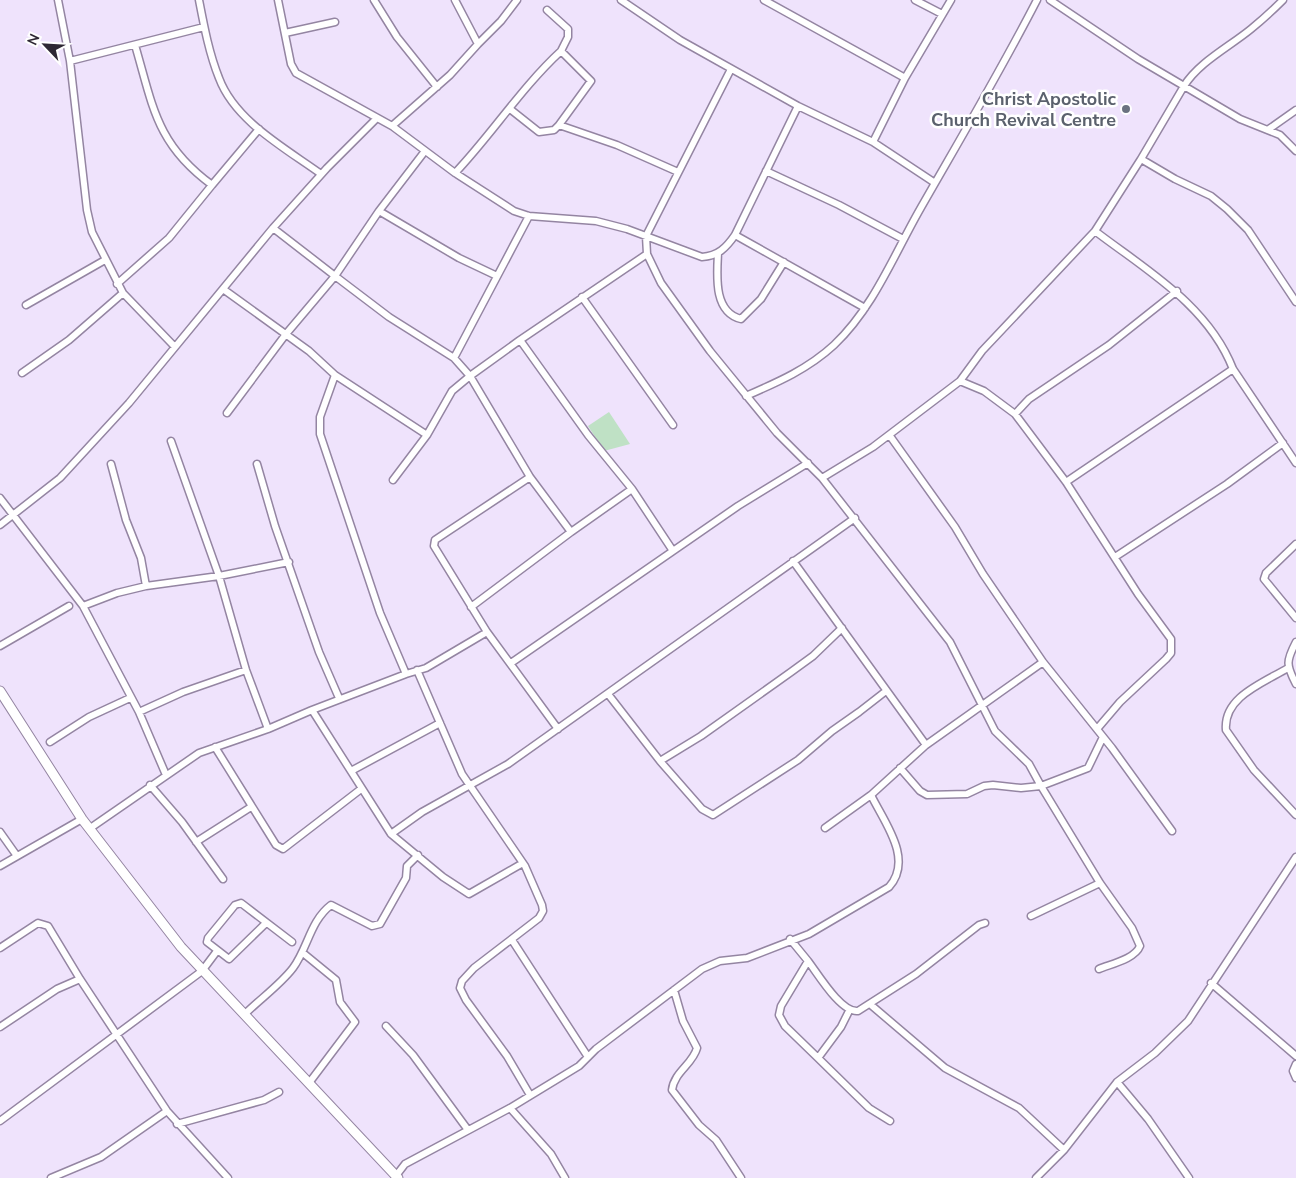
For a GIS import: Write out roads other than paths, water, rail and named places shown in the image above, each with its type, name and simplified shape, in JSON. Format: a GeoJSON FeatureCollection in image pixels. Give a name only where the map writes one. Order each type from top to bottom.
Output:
{"type":"FeatureCollection","features":[{"type":"Feature","properties":{"kind":"main road"},"geometry":{"type":"LineString","coordinates":[[0,691],[89,829],[181,947],[396,1177]]}},
{"type":"Feature","properties":{"kind":"street"},"geometry":{"type":"LineString","coordinates":[[58,0],[70,61],[87,210],[92,232],[104,260],[123,293],[175,347]]}},
{"type":"Feature","properties":{"kind":"street"},"geometry":{"type":"LineString","coordinates":[[199,0],[204,27],[219,79],[235,105],[259,129],[321,174]]}},
{"type":"Feature","properties":{"kind":"street"},"geometry":{"type":"LineString","coordinates":[[278,0],[292,69],[296,73],[392,126],[455,173],[514,211],[529,216],[596,221],[646,236],[702,257],[718,253],[725,248],[735,235],[798,106]]}},
{"type":"Feature","properties":{"kind":"street"},"geometry":{"type":"LineString","coordinates":[[374,0],[397,36],[437,87]]}},
{"type":"Feature","properties":{"kind":"street"},"geometry":{"type":"LineString","coordinates":[[455,0],[478,44]]}},
{"type":"Feature","properties":{"kind":"street"},"geometry":{"type":"LineString","coordinates":[[392,126],[437,87],[501,21],[517,0]]}},
{"type":"Feature","properties":{"kind":"street"},"geometry":{"type":"LineString","coordinates":[[621,0],[680,40],[798,106],[873,142],[935,183]]}},
{"type":"Feature","properties":{"kind":"street"},"geometry":{"type":"LineString","coordinates":[[764,0],[904,78]]}},
{"type":"Feature","properties":{"kind":"street"},"geometry":{"type":"LineString","coordinates":[[915,0],[942,14]]}},
{"type":"Feature","properties":{"kind":"street"},"geometry":{"type":"LineString","coordinates":[[873,142],[904,78],[951,0]]}},
{"type":"Feature","properties":{"kind":"street"},"geometry":{"type":"LineString","coordinates":[[746,396],[793,374],[814,361],[835,344],[865,308],[881,283],[903,239],[1001,69],[1037,0]]}},
{"type":"Feature","properties":{"kind":"street"},"geometry":{"type":"LineString","coordinates":[[1050,0],[1138,59],[1240,119],[1280,135],[1296,151]]}},
{"type":"Feature","properties":{"kind":"street"},"geometry":{"type":"LineString","coordinates":[[822,478],[890,436],[960,381],[982,351],[1095,231],[1141,159],[1188,79],[1211,59],[1252,29],[1283,0]]}},
{"type":"Feature","properties":{"kind":"street"},"geometry":{"type":"LineString","coordinates":[[455,173],[510,109],[542,68],[561,51],[568,37],[568,29],[546,10]]}},
{"type":"Feature","properties":{"kind":"street"},"geometry":{"type":"LineString","coordinates":[[285,33],[334,22]]}},
{"type":"Feature","properties":{"kind":"street"},"geometry":{"type":"LineString","coordinates":[[70,61],[204,27]]}},
{"type":"Feature","properties":{"kind":"street"},"geometry":{"type":"LineString","coordinates":[[135,45],[159,126],[177,154],[212,185]]}},
{"type":"Feature","properties":{"kind":"street"},"geometry":{"type":"LineString","coordinates":[[510,109],[539,132],[554,130],[591,81],[561,51]]}},
{"type":"Feature","properties":{"kind":"street"},"geometry":{"type":"LineString","coordinates":[[731,69],[646,236],[647,254],[661,283],[710,351],[777,433],[822,478],[855,518],[950,642],[981,707],[1003,741],[1029,764],[1100,883],[1132,928],[1140,946],[1131,955],[1099,969]]}},
{"type":"Feature","properties":{"kind":"street"},"geometry":{"type":"LineString","coordinates":[[1269,129],[1296,110]]}},
{"type":"Feature","properties":{"kind":"street"},"geometry":{"type":"LineString","coordinates":[[0,525],[60,478],[130,403],[273,228],[321,174],[377,118]]}},
{"type":"Feature","properties":{"kind":"street"},"geometry":{"type":"LineString","coordinates":[[558,125],[617,145],[678,172]]}},
{"type":"Feature","properties":{"kind":"street"},"geometry":{"type":"LineString","coordinates":[[117,284],[169,238],[259,129]]}},
{"type":"Feature","properties":{"kind":"street"},"geometry":{"type":"LineString","coordinates":[[227,413],[286,334],[335,276],[379,211],[425,151]]}},
{"type":"Feature","properties":{"kind":"street"},"geometry":{"type":"LineString","coordinates":[[1141,159],[1175,179],[1210,196],[1227,209],[1248,230],[1296,302]]}},
{"type":"Feature","properties":{"kind":"street"},"geometry":{"type":"LineString","coordinates":[[766,171],[839,205],[903,239]]}},
{"type":"Feature","properties":{"kind":"street"},"geometry":{"type":"LineString","coordinates":[[379,211],[459,258],[497,276]]}},
{"type":"Feature","properties":{"kind":"street"},"geometry":{"type":"LineString","coordinates":[[454,358],[529,216]]}},
{"type":"Feature","properties":{"kind":"street"},"geometry":{"type":"LineString","coordinates":[[273,228],[389,317],[454,358],[470,376],[530,477],[571,532]]}},
{"type":"Feature","properties":{"kind":"street"},"geometry":{"type":"LineString","coordinates":[[1095,231],[1176,291],[1206,323],[1229,359],[1233,369],[1296,463]]}},
{"type":"Feature","properties":{"kind":"street"},"geometry":{"type":"LineString","coordinates":[[735,235],[865,308]]}},
{"type":"Feature","properties":{"kind":"street"},"geometry":{"type":"LineString","coordinates":[[718,253],[717,279],[721,302],[737,318],[741,319],[761,299],[784,262]]}},
{"type":"Feature","properties":{"kind":"street"},"geometry":{"type":"LineString","coordinates":[[393,480],[427,435],[452,391],[520,340],[647,254]]}},
{"type":"Feature","properties":{"kind":"street"},"geometry":{"type":"LineString","coordinates":[[26,305],[104,260]]}},
{"type":"Feature","properties":{"kind":"street"},"geometry":{"type":"LineString","coordinates":[[223,289],[286,334],[335,375],[427,435]]}},
{"type":"Feature","properties":{"kind":"street"},"geometry":{"type":"LineString","coordinates":[[1016,414],[1029,399],[1109,345],[1176,291]]}},
{"type":"Feature","properties":{"kind":"street"},"geometry":{"type":"LineString","coordinates":[[22,373],[69,340],[123,293]]}},
{"type":"Feature","properties":{"kind":"street"},"geometry":{"type":"LineString","coordinates":[[582,298],[673,425]]}},
{"type":"Feature","properties":{"kind":"street"},"geometry":{"type":"LineString","coordinates":[[520,340],[588,435],[632,490],[673,551]]}},
{"type":"Feature","properties":{"kind":"street"},"geometry":{"type":"LineString","coordinates":[[1066,482],[1233,369]]}},
{"type":"Feature","properties":{"kind":"street"},"geometry":{"type":"LineString","coordinates":[[335,375],[320,417],[320,434],[380,613],[406,674]]}},
{"type":"Feature","properties":{"kind":"street"},"geometry":{"type":"LineString","coordinates":[[960,381],[984,391],[1016,414],[1066,482],[1171,639],[1171,653],[1160,666],[1151,672],[1120,702],[1097,729]]}},
{"type":"Feature","properties":{"kind":"street"},"geometry":{"type":"LineString","coordinates":[[890,436],[956,527],[983,574],[1043,662],[1097,729],[1172,831]]}},
{"type":"Feature","properties":{"kind":"street"},"geometry":{"type":"LineString","coordinates":[[171,442],[219,576],[246,670],[268,729]]}},
{"type":"Feature","properties":{"kind":"street"},"geometry":{"type":"LineString","coordinates":[[1115,557],[1227,484],[1283,443]]}},
{"type":"Feature","properties":{"kind":"street"},"geometry":{"type":"LineString","coordinates":[[111,464],[126,520],[141,558],[146,586]]}},
{"type":"Feature","properties":{"kind":"street"},"geometry":{"type":"LineString","coordinates":[[256,464],[266,501],[319,652],[339,698]]}},
{"type":"Feature","properties":{"kind":"street"},"geometry":{"type":"LineString","coordinates":[[511,663],[738,506],[808,464]]}},
{"type":"Feature","properties":{"kind":"street"},"geometry":{"type":"LineString","coordinates":[[530,477],[435,540],[436,550],[487,632],[558,729]]}},
{"type":"Feature","properties":{"kind":"street"},"geometry":{"type":"LineString","coordinates":[[471,607],[571,532],[632,490]]}},
{"type":"Feature","properties":{"kind":"street"},"geometry":{"type":"LineString","coordinates":[[0,498],[83,606],[95,626],[130,698],[139,712],[166,775]]}},
{"type":"Feature","properties":{"kind":"street"},"geometry":{"type":"LineString","coordinates":[[391,834],[422,812],[508,764],[855,518]]}},
{"type":"Feature","properties":{"kind":"street"},"geometry":{"type":"LineString","coordinates":[[1296,544],[1266,573],[1264,578],[1296,618]]}},
{"type":"Feature","properties":{"kind":"street"},"geometry":{"type":"LineString","coordinates":[[792,561],[926,746]]}},
{"type":"Feature","properties":{"kind":"street"},"geometry":{"type":"LineString","coordinates":[[83,606],[117,593],[146,586],[219,576],[289,562]]}},
{"type":"Feature","properties":{"kind":"street"},"geometry":{"type":"LineString","coordinates":[[0,646],[69,606]]}},
{"type":"Feature","properties":{"kind":"street"},"geometry":{"type":"LineString","coordinates":[[660,761],[701,736],[791,672],[812,656],[842,628]]}},
{"type":"Feature","properties":{"kind":"street"},"geometry":{"type":"LineString","coordinates":[[89,829],[150,785],[199,753],[268,729],[339,698],[418,670],[453,653],[487,632]]}},
{"type":"Feature","properties":{"kind":"street"},"geometry":{"type":"LineString","coordinates":[[1296,642],[1289,658],[1288,668],[1296,684]]}},
{"type":"Feature","properties":{"kind":"street"},"geometry":{"type":"LineString","coordinates":[[825,828],[871,795],[926,746],[1043,662]]}},
{"type":"Feature","properties":{"kind":"street"},"geometry":{"type":"LineString","coordinates":[[1288,668],[1236,700],[1228,709],[1225,723],[1226,730],[1254,770],[1296,815]]}},
{"type":"Feature","properties":{"kind":"street"},"geometry":{"type":"LineString","coordinates":[[139,712],[183,692],[246,670]]}},
{"type":"Feature","properties":{"kind":"street"},"geometry":{"type":"LineString","coordinates":[[418,670],[462,774],[523,863],[543,911],[539,918],[474,968],[462,982],[460,988],[466,1000],[502,1050],[530,1096]]}},
{"type":"Feature","properties":{"kind":"street"},"geometry":{"type":"LineString","coordinates":[[608,694],[660,761],[702,810],[713,815],[798,760],[832,731],[886,691]]}},
{"type":"Feature","properties":{"kind":"street"},"geometry":{"type":"LineString","coordinates":[[50,742],[89,717],[130,698]]}},
{"type":"Feature","properties":{"kind":"street"},"geometry":{"type":"LineString","coordinates":[[312,710],[391,834],[443,877],[469,894],[523,863]]}},
{"type":"Feature","properties":{"kind":"street"},"geometry":{"type":"LineString","coordinates":[[351,772],[440,722]]}},
{"type":"Feature","properties":{"kind":"street"},"geometry":{"type":"LineString","coordinates":[[900,768],[920,791],[927,795],[967,794],[984,786],[993,785],[1021,788],[1041,786],[1062,777],[1082,772],[1088,768],[1103,737]]}},
{"type":"Feature","properties":{"kind":"street"},"geometry":{"type":"LineString","coordinates":[[215,747],[276,845],[283,849],[288,848],[361,789]]}},
{"type":"Feature","properties":{"kind":"street"},"geometry":{"type":"LineString","coordinates":[[150,785],[223,879]]}},
{"type":"Feature","properties":{"kind":"street"},"geometry":{"type":"LineString","coordinates":[[396,1177],[405,1164],[510,1108],[579,1066],[596,1048],[702,969],[720,961],[746,958],[790,939],[809,934],[880,893],[893,882],[897,874],[896,843],[871,795]]}},
{"type":"Feature","properties":{"kind":"street"},"geometry":{"type":"LineString","coordinates":[[196,842],[251,807]]}},
{"type":"Feature","properties":{"kind":"street"},"geometry":{"type":"LineString","coordinates":[[0,866],[82,819]]}},
{"type":"Feature","properties":{"kind":"street"},"geometry":{"type":"LineString","coordinates":[[0,832],[16,856]]}},
{"type":"Feature","properties":{"kind":"street"},"geometry":{"type":"LineString","coordinates":[[245,1014],[291,970],[303,953],[312,928],[331,905],[372,926],[380,924],[406,878],[407,866],[418,855]]}},
{"type":"Feature","properties":{"kind":"street"},"geometry":{"type":"LineString","coordinates":[[1036,1178],[1064,1150],[1117,1082],[1176,1035],[1188,1021],[1211,983],[1296,857]]}},
{"type":"Feature","properties":{"kind":"street"},"geometry":{"type":"LineString","coordinates":[[1031,916],[1100,883]]}},
{"type":"Feature","properties":{"kind":"street"},"geometry":{"type":"LineString","coordinates":[[266,923],[232,958],[227,959],[208,944],[207,940],[237,904],[240,903],[292,942]]}},
{"type":"Feature","properties":{"kind":"street"},"geometry":{"type":"LineString","coordinates":[[0,948],[33,925],[43,923],[48,926],[80,979],[167,1111],[228,1178]]}},
{"type":"Feature","properties":{"kind":"street"},"geometry":{"type":"LineString","coordinates":[[790,939],[832,993],[849,1010],[858,1012],[937,959],[978,925],[986,923]]}},
{"type":"Feature","properties":{"kind":"street"},"geometry":{"type":"LineString","coordinates":[[512,940],[588,1057]]}},
{"type":"Feature","properties":{"kind":"street"},"geometry":{"type":"LineString","coordinates":[[0,1121],[117,1036],[202,971],[218,951]]}},
{"type":"Feature","properties":{"kind":"street"},"geometry":{"type":"LineString","coordinates":[[303,953],[336,980],[340,1002],[355,1022],[310,1083]]}},
{"type":"Feature","properties":{"kind":"street"},"geometry":{"type":"LineString","coordinates":[[808,961],[781,1006],[779,1015],[785,1026],[869,1108],[890,1121]]}},
{"type":"Feature","properties":{"kind":"street"},"geometry":{"type":"LineString","coordinates":[[0,1027],[57,989],[80,979]]}},
{"type":"Feature","properties":{"kind":"street"},"geometry":{"type":"LineString","coordinates":[[1211,983],[1296,1056]]}},
{"type":"Feature","properties":{"kind":"street"},"geometry":{"type":"LineString","coordinates":[[674,990],[683,1021],[697,1048],[693,1057],[679,1071],[672,1090],[699,1125],[716,1140],[741,1178]]}},
{"type":"Feature","properties":{"kind":"street"},"geometry":{"type":"LineString","coordinates":[[871,1005],[945,1068],[1019,1108],[1064,1150]]}},
{"type":"Feature","properties":{"kind":"street"},"geometry":{"type":"LineString","coordinates":[[818,1058],[842,1027],[849,1010]]}},
{"type":"Feature","properties":{"kind":"street"},"geometry":{"type":"LineString","coordinates":[[386,1026],[413,1055],[468,1130]]}},
{"type":"Feature","properties":{"kind":"street"},"geometry":{"type":"LineString","coordinates":[[1296,1064],[1293,1071],[1296,1078]]}},
{"type":"Feature","properties":{"kind":"street"},"geometry":{"type":"LineString","coordinates":[[1117,1082],[1148,1119],[1189,1178]]}},
{"type":"Feature","properties":{"kind":"street"},"geometry":{"type":"LineString","coordinates":[[177,1124],[264,1100],[279,1092]]}},
{"type":"Feature","properties":{"kind":"street"},"geometry":{"type":"LineString","coordinates":[[510,1108],[551,1154],[565,1178]]}},
{"type":"Feature","properties":{"kind":"street"},"geometry":{"type":"LineString","coordinates":[[51,1178],[100,1158],[167,1111]]}},
{"type":"Feature","properties":{"kind":"place","name":"Christ Apostolic Church Revival Centre"},"geometry":{"type":"Point","coordinates":[1126,109]}}]}
